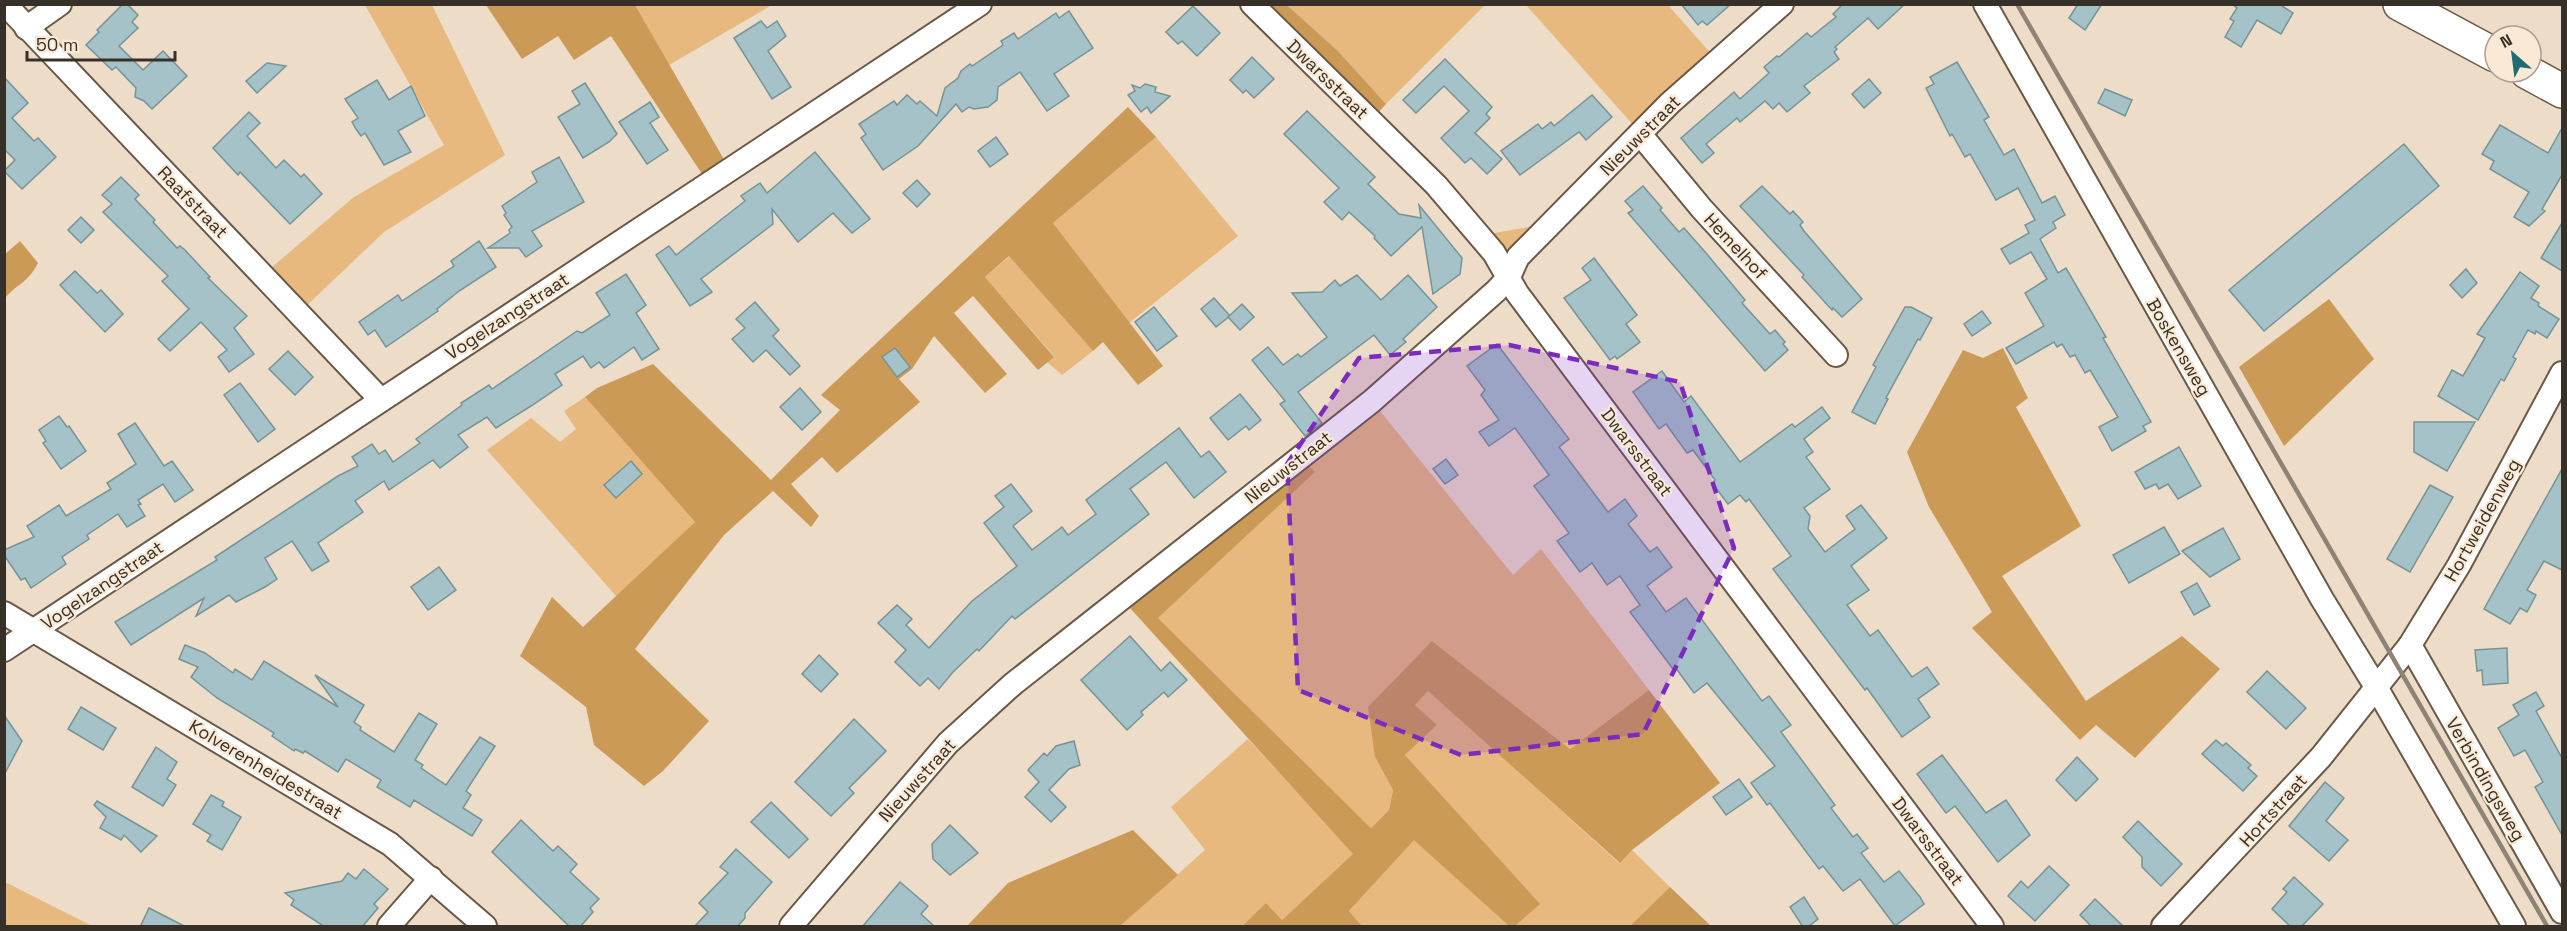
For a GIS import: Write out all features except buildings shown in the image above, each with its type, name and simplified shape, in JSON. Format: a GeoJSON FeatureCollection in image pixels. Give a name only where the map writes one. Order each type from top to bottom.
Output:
{"type":"FeatureCollection","features":[{"type":"Feature","properties":{"kind":"street","name":"Raafstraat"},"geometry":{"type":"LineString","coordinates":[[5,4],[381,400]]}},
{"type":"Feature","properties":{"kind":"street"},"geometry":{"type":"LineString","coordinates":[[26,28],[60,4]]}},
{"type":"Feature","properties":{"kind":"street","name":"Vogelzangstraat"},"geometry":{"type":"LineString","coordinates":[[4,650],[980,4]]}},
{"type":"Feature","properties":{"kind":"street","name":"Dwarsstraat"},"geometry":{"type":"LineString","coordinates":[[1252,4],[1436,185],[1494,253],[1517,293],[1992,927]]}},
{"type":"Feature","properties":{"kind":"street","name":"Nieuwstraat"},"geometry":{"type":"LineString","coordinates":[[791,927],[948,743],[1013,684],[1372,401],[1496,291],[1509,277],[1518,257],[1640,134],[1670,104],[1782,4]]}},
{"type":"Feature","properties":{"kind":"street","name":"Boskensweg"},"geometry":{"type":"LineString","coordinates":[[1984,4],[2322,599],[2376,687]]}},
{"type":"Feature","properties":{"kind":"street"},"geometry":{"type":"LineString","coordinates":[[2400,4],[2483,49]]}},
{"type":"Feature","properties":{"kind":"street"},"geometry":{"type":"LineString","coordinates":[[2543,81],[2562,91]]}},
{"type":"Feature","properties":{"kind":"street","name":"Hemelhof"},"geometry":{"type":"LineString","coordinates":[[1640,134],[1702,209],[1836,355]]}},
{"type":"Feature","properties":{"kind":"street","name":"Hortweidenweg"},"geometry":{"type":"LineString","coordinates":[[2396,664],[2459,565],[2562,374]]}},
{"type":"Feature","properties":{"kind":"street","name":"Vogelzangstraat"},"geometry":{"type":"LineString","coordinates":[[4,613],[35,630]]}},
{"type":"Feature","properties":{"kind":"street","name":"Kolverenheidestraat"},"geometry":{"type":"LineString","coordinates":[[35,630],[390,844],[484,927]]}},
{"type":"Feature","properties":{"kind":"street","name":"Verbindingsweg"},"geometry":{"type":"LineString","coordinates":[[2410,645],[2562,912]]}},
{"type":"Feature","properties":{"kind":"street","name":"Hortstraat"},"geometry":{"type":"LineString","coordinates":[[2163,927],[2307,773],[2396,664]]}},
{"type":"Feature","properties":{"kind":"street"},"geometry":{"type":"LineString","coordinates":[[2376,687],[2514,927]]}},
{"type":"Feature","properties":{"kind":"street"},"geometry":{"type":"LineString","coordinates":[[2361,706],[2382,719],[2503,927]]}},
{"type":"Feature","properties":{"kind":"street"},"geometry":{"type":"LineString","coordinates":[[389,927],[431,878]]}},
{"type":"Feature","properties":{"kind":"highlighted area"},"geometry":{"type":"Polygon","coordinates":[[[1509,345],[1680,382],[1734,548],[1643,734],[1461,755],[1298,690],[1287,464],[1359,358],[1509,345]]]}},
{"type":"Feature","properties":{"kind":"shaded area"},"geometry":{"type":"Polygon","coordinates":[[[365,5],[432,5],[505,155],[384,232],[302,310],[270,269],[354,197],[444,145],[365,5]]]}},
{"type":"Feature","properties":{"kind":"shaded area"},"geometry":{"type":"Polygon","coordinates":[[[486,5],[635,5],[726,163],[704,177],[611,36],[574,60],[558,36],[522,59],[486,5]]]}},
{"type":"Feature","properties":{"kind":"shaded area"},"geometry":{"type":"Polygon","coordinates":[[[635,5],[772,5],[669,65],[635,5]]]}},
{"type":"Feature","properties":{"kind":"shaded area"},"geometry":{"type":"Polygon","coordinates":[[[1259,5],[1287,5],[1338,51],[1386,104],[1374,117],[1259,5]]]}},
{"type":"Feature","properties":{"kind":"shaded area"},"geometry":{"type":"Polygon","coordinates":[[[1287,5],[1485,5],[1386,104],[1338,51],[1287,5]]]}},
{"type":"Feature","properties":{"kind":"shaded area"},"geometry":{"type":"Polygon","coordinates":[[[1526,5],[1668,5],[1714,57],[1636,128],[1526,5]]]}},
{"type":"Feature","properties":{"kind":"shaded area"},"geometry":{"type":"Polygon","coordinates":[[[1128,107],[1156,137],[1053,223],[1163,366],[1138,385],[1103,342],[1093,351],[1009,256],[985,277],[1054,357],[1038,370],[973,296],[954,313],[1007,374],[985,393],[934,336],[912,369],[899,379],[920,402],[837,473],[822,457],[791,484],[819,516],[811,527],[773,491],[724,535],[635,649],[709,721],[663,771],[644,786],[594,745],[586,707],[520,656],[552,597],[583,627],[695,522],[585,397],[597,388],[653,364],[771,480],[840,410],[821,395],[1128,107]]]}},
{"type":"Feature","properties":{"kind":"shaded area"},"geometry":{"type":"Polygon","coordinates":[[[1156,137],[1238,236],[1129,323],[1053,223],[1156,137]]]}},
{"type":"Feature","properties":{"kind":"shaded area"},"geometry":{"type":"Polygon","coordinates":[[[1540,225],[1511,250],[1503,249],[1489,234],[1540,225]]]}},
{"type":"Feature","properties":{"kind":"shaded area"},"geometry":{"type":"Polygon","coordinates":[[[20,241],[38,263],[26,279],[5,298],[5,254],[20,241]]]}},
{"type":"Feature","properties":{"kind":"shaded area"},"geometry":{"type":"Polygon","coordinates":[[[1010,256],[1093,351],[1062,375],[1047,362],[1054,356],[985,277],[1010,256]]]}},
{"type":"Feature","properties":{"kind":"shaded area"},"geometry":{"type":"Polygon","coordinates":[[[2329,299],[2374,359],[2284,446],[2239,367],[2329,299]]]}},
{"type":"Feature","properties":{"kind":"shaded area"},"geometry":{"type":"Polygon","coordinates":[[[2003,348],[2028,398],[2016,407],[2081,526],[2002,576],[2086,701],[2182,636],[2220,669],[2135,758],[2096,725],[2080,740],[1972,628],[1992,612],[1929,507],[1907,452],[1963,350],[1983,358],[2003,348]]]}},
{"type":"Feature","properties":{"kind":"shaded area"},"geometry":{"type":"Polygon","coordinates":[[[585,397],[695,522],[617,597],[487,450],[531,418],[560,442],[576,429],[564,411],[585,397]]]}},
{"type":"Feature","properties":{"kind":"shaded area"},"geometry":{"type":"Polygon","coordinates":[[[1376,406],[1513,575],[1541,549],[1649,690],[1570,749],[1432,641],[1375,757],[1393,790],[1389,810],[1371,828],[1158,618],[1314,472],[1305,462],[1376,406]]]}},
{"type":"Feature","properties":{"kind":"shaded area"},"geometry":{"type":"Polygon","coordinates":[[[1305,462],[1315,472],[1158,618],[1371,828],[1389,810],[1393,790],[1375,757],[1368,707],[1432,641],[1570,749],[1649,690],[1720,783],[1632,850],[1620,863],[1428,691],[1415,705],[1437,725],[1405,755],[1540,904],[1515,926],[1509,926],[1414,840],[1349,911],[1362,926],[1242,926],[1266,903],[1282,920],[1353,854],[1130,608],[1305,462]]]}},
{"type":"Feature","properties":{"kind":"shaded area"},"geometry":{"type":"Polygon","coordinates":[[[1428,690],[1619,863],[1632,850],[1670,887],[1630,926],[1515,926],[1539,904],[1405,755],[1437,725],[1414,705],[1428,690]]]}},
{"type":"Feature","properties":{"kind":"shaded area"},"geometry":{"type":"Polygon","coordinates":[[[1248,739],[1354,854],[1282,920],[1266,903],[1242,926],[1120,926],[1205,850],[1171,807],[1248,739]]]}},
{"type":"Feature","properties":{"kind":"shaded area"},"geometry":{"type":"Polygon","coordinates":[[[1133,830],[1178,875],[1120,926],[967,926],[1008,883],[1133,830]]]}},
{"type":"Feature","properties":{"kind":"shaded area"},"geometry":{"type":"Polygon","coordinates":[[[1414,839],[1509,926],[1362,926],[1349,911],[1414,839]]]}},
{"type":"Feature","properties":{"kind":"shaded area"},"geometry":{"type":"Polygon","coordinates":[[[5,882],[92,926],[5,926],[5,882]]]}},
{"type":"Feature","properties":{"kind":"shaded area"},"geometry":{"type":"Polygon","coordinates":[[[1670,887],[1711,926],[1630,926],[1670,887]]]}},
{"type":"Feature","properties":{"kind":"railway"},"geometry":{"type":"LineString","coordinates":[[2017,4],[2547,926]]}}]}
